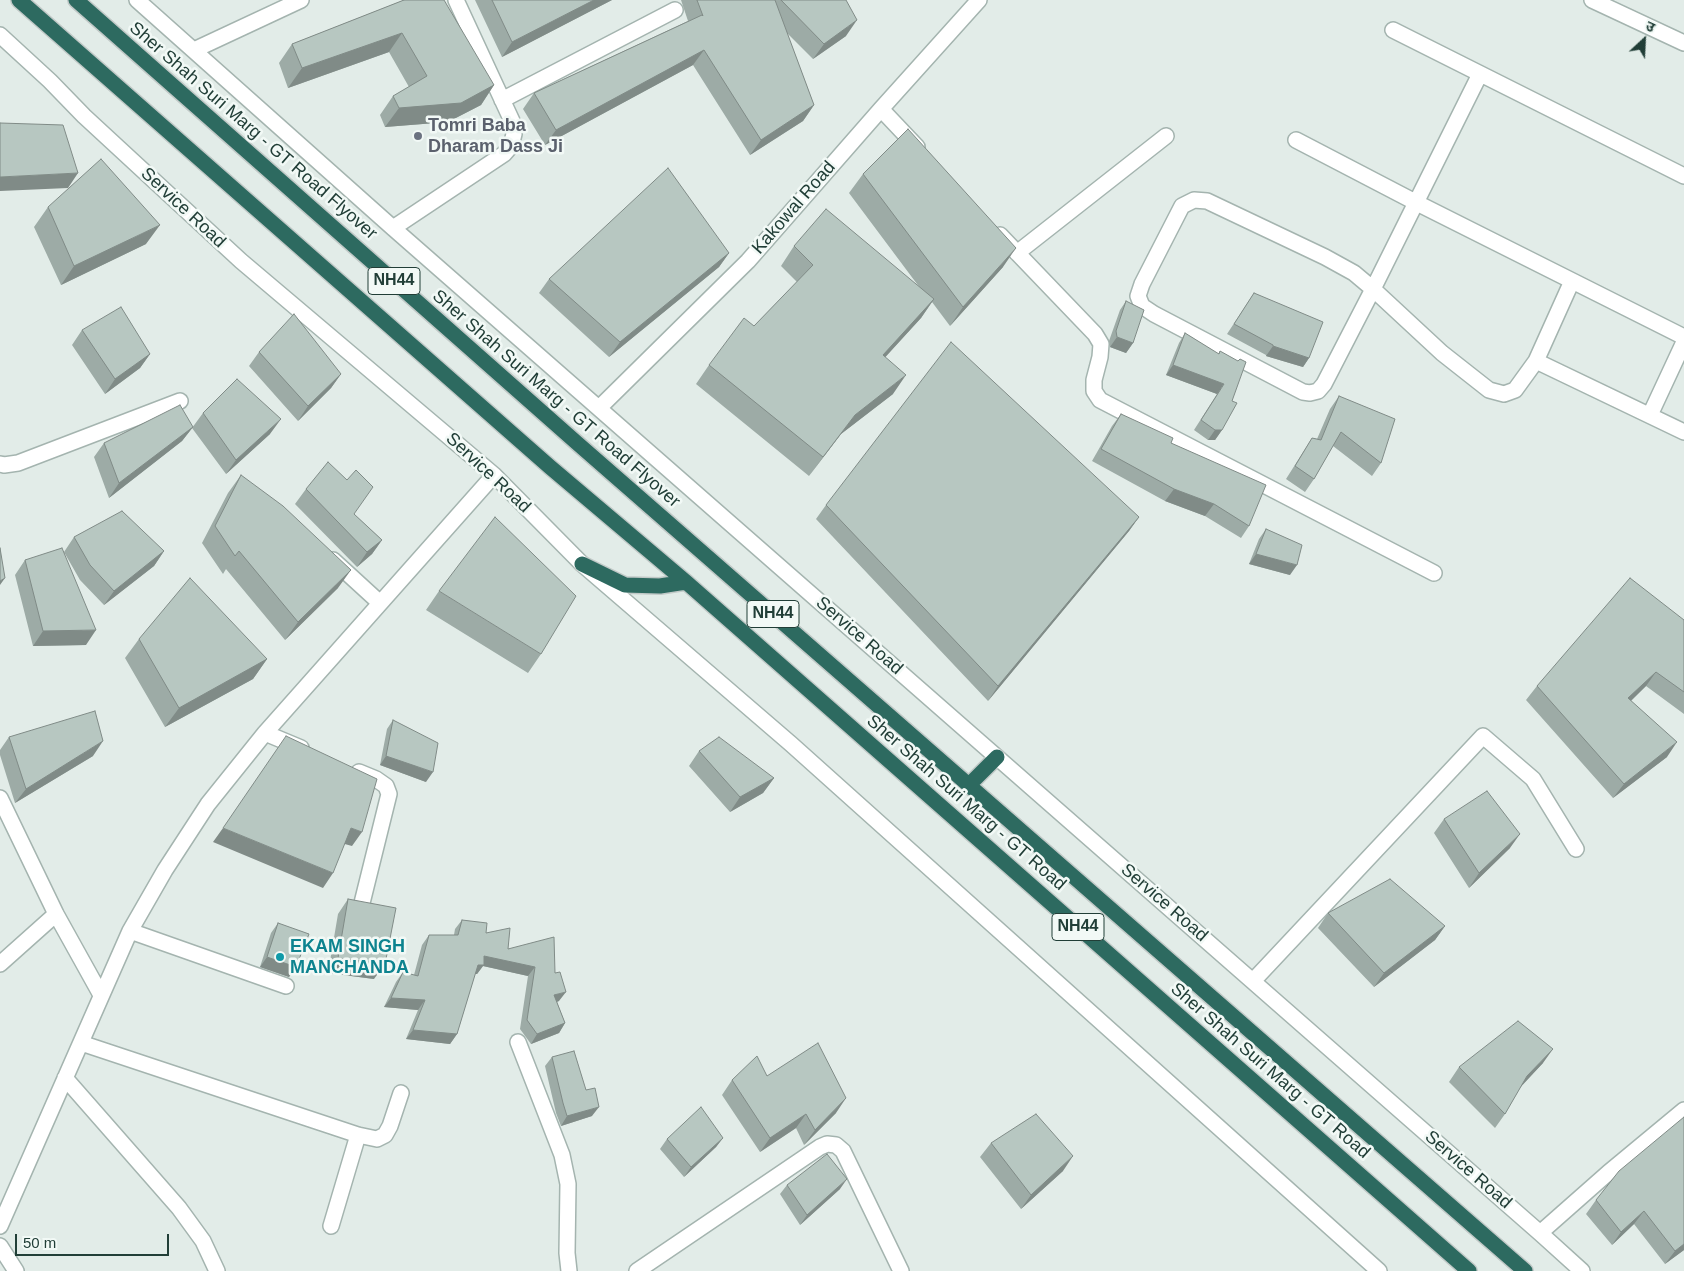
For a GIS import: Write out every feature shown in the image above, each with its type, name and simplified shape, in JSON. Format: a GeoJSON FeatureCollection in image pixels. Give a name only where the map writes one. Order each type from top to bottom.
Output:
{"type":"FeatureCollection","features":[{"type":"Feature","properties":{"kind":"highway","name":"NH44"},"geometry":{"type":"LineString","coordinates":[[19,0],[550,467],[686,582]]}},
{"type":"Feature","properties":{"kind":"highway","name":"Sher Shah Suri Marg - GT Road Flyover"},"geometry":{"type":"LineString","coordinates":[[76,0],[591,456],[969,785]]}},
{"type":"Feature","properties":{"kind":"highway"},"geometry":{"type":"LineString","coordinates":[[582,564],[625,585],[660,586],[686,582]]}},
{"type":"Feature","properties":{"kind":"highway","name":"Sher Shah Suri Marg - GT Road"},"geometry":{"type":"LineString","coordinates":[[686,582],[1469,1271]]}},
{"type":"Feature","properties":{"kind":"highway"},"geometry":{"type":"LineString","coordinates":[[969,785],[997,757]]}},
{"type":"Feature","properties":{"kind":"highway","name":"Sher Shah Suri Marg - GT Road"},"geometry":{"type":"LineString","coordinates":[[969,785],[1525,1271]]}},
{"type":"Feature","properties":{"kind":"street","name":"Service Road"},"geometry":{"type":"LineString","coordinates":[[137,0],[393,228],[1582,1271]]}},
{"type":"Feature","properties":{"kind":"street"},"geometry":{"type":"LineString","coordinates":[[194,50],[301,0]]}},
{"type":"Feature","properties":{"kind":"street"},"geometry":{"type":"LineString","coordinates":[[393,228],[504,154],[511,146],[514,134],[512,121],[456,0]]}},
{"type":"Feature","properties":{"kind":"street","name":"Kakowal Road"},"geometry":{"type":"LineString","coordinates":[[600,408],[748,262],[880,109],[979,0]]}},
{"type":"Feature","properties":{"kind":"street"},"geometry":{"type":"LineString","coordinates":[[1592,0],[1684,43]]}},
{"type":"Feature","properties":{"kind":"street"},"geometry":{"type":"LineString","coordinates":[[502,100],[675,10]]}},
{"type":"Feature","properties":{"kind":"street"},"geometry":{"type":"LineString","coordinates":[[1393,30],[1684,176]]}},
{"type":"Feature","properties":{"kind":"street","name":"Service Road"},"geometry":{"type":"LineString","coordinates":[[0,35],[50,81],[84,116],[241,261],[494,475],[582,564],[791,744],[1379,1271]]}},
{"type":"Feature","properties":{"kind":"street"},"geometry":{"type":"LineString","coordinates":[[1480,74],[1417,203],[1373,289],[1324,384],[1318,391],[1303,392],[1142,306],[1138,296],[1142,284],[1182,206],[1194,200],[1207,202],[1326,257],[1354,273],[1373,289],[1442,353],[1489,390],[1504,394],[1515,390],[1536,361],[1572,281]]}},
{"type":"Feature","properties":{"kind":"street"},"geometry":{"type":"LineString","coordinates":[[880,109],[928,159]]}},
{"type":"Feature","properties":{"kind":"street"},"geometry":{"type":"LineString","coordinates":[[1018,253],[1166,136]]}},
{"type":"Feature","properties":{"kind":"street"},"geometry":{"type":"LineString","coordinates":[[1296,140],[1684,337]]}},
{"type":"Feature","properties":{"kind":"street"},"geometry":{"type":"LineString","coordinates":[[990,224],[1094,334],[1101,344],[1094,380],[1094,391],[1100,400],[1434,573]]}},
{"type":"Feature","properties":{"kind":"street"},"geometry":{"type":"LineString","coordinates":[[1650,415],[1684,342]]}},
{"type":"Feature","properties":{"kind":"street"},"geometry":{"type":"LineString","coordinates":[[1536,361],[1684,432]]}},
{"type":"Feature","properties":{"kind":"street"},"geometry":{"type":"LineString","coordinates":[[0,464],[18,463],[180,401]]}},
{"type":"Feature","properties":{"kind":"street"},"geometry":{"type":"LineString","coordinates":[[0,1226],[130,931],[165,870],[208,804],[265,733],[494,475]]}},
{"type":"Feature","properties":{"kind":"street"},"geometry":{"type":"LineString","coordinates":[[322,550],[380,603]]}},
{"type":"Feature","properties":{"kind":"street"},"geometry":{"type":"LineString","coordinates":[[265,733],[311,752]]}},
{"type":"Feature","properties":{"kind":"street"},"geometry":{"type":"LineString","coordinates":[[1253,981],[1483,736],[1532,779],[1576,849]]}},
{"type":"Feature","properties":{"kind":"street"},"geometry":{"type":"LineString","coordinates":[[348,767],[376,779],[386,786],[389,794],[361,907]]}},
{"type":"Feature","properties":{"kind":"street"},"geometry":{"type":"LineString","coordinates":[[0,798],[6,829],[101,995]]}},
{"type":"Feature","properties":{"kind":"street"},"geometry":{"type":"LineString","coordinates":[[0,964],[56,914]]}},
{"type":"Feature","properties":{"kind":"street"},"geometry":{"type":"LineString","coordinates":[[130,931],[286,986]]}},
{"type":"Feature","properties":{"kind":"street"},"geometry":{"type":"LineString","coordinates":[[518,1042],[562,1155],[568,1184],[569,1220],[567,1253],[569,1271]]}},
{"type":"Feature","properties":{"kind":"street"},"geometry":{"type":"LineString","coordinates":[[81,1043],[358,1135],[376,1139],[384,1135],[390,1126],[400,1093]]}},
{"type":"Feature","properties":{"kind":"street"},"geometry":{"type":"LineString","coordinates":[[65,1078],[180,1208],[203,1241],[218,1271]]}},
{"type":"Feature","properties":{"kind":"street"},"geometry":{"type":"LineString","coordinates":[[1540,1233],[1684,1110]]}},
{"type":"Feature","properties":{"kind":"street"},"geometry":{"type":"LineString","coordinates":[[330,1226],[358,1135]]}},
{"type":"Feature","properties":{"kind":"street"},"geometry":{"type":"LineString","coordinates":[[637,1271],[820,1147],[828,1144],[836,1145],[843,1151],[901,1271]]}},
{"type":"Feature","properties":{"kind":"street"},"geometry":{"type":"LineString","coordinates":[[0,1246],[16,1271]]}},
{"type":"Feature","properties":{"kind":"building"},"geometry":{"type":"Polygon","coordinates":[[[404,0],[444,0],[494,85],[461,103],[399,108],[393,96],[427,76],[402,33],[302,68],[292,44],[404,0]]]}},
{"type":"Feature","properties":{"kind":"building"},"geometry":{"type":"Polygon","coordinates":[[[492,0],[594,0],[512,42],[492,0]]]}},
{"type":"Feature","properties":{"kind":"building"},"geometry":{"type":"Polygon","coordinates":[[[697,0],[775,0],[814,105],[761,140],[704,50],[556,130],[534,93],[703,16],[697,0]]]}},
{"type":"Feature","properties":{"kind":"building"},"geometry":{"type":"Polygon","coordinates":[[[781,0],[846,0],[857,20],[824,44],[781,0]]]}},
{"type":"Feature","properties":{"kind":"building"},"geometry":{"type":"Polygon","coordinates":[[[0,123],[63,125],[78,173],[0,177],[0,123]]]}},
{"type":"Feature","properties":{"kind":"building"},"geometry":{"type":"Polygon","coordinates":[[[908,129],[1016,248],[963,307],[863,174],[908,129]]]}},
{"type":"Feature","properties":{"kind":"building"},"geometry":{"type":"Polygon","coordinates":[[[101,159],[160,225],[74,266],[48,207],[101,159]]]}},
{"type":"Feature","properties":{"kind":"building"},"geometry":{"type":"Polygon","coordinates":[[[668,168],[729,253],[620,342],[549,279],[668,168]]]}},
{"type":"Feature","properties":{"kind":"building"},"geometry":{"type":"Polygon","coordinates":[[[826,209],[934,299],[883,355],[906,375],[855,415],[823,457],[709,365],[744,318],[754,326],[813,265],[794,246],[826,209]]]}},
{"type":"Feature","properties":{"kind":"building"},"geometry":{"type":"Polygon","coordinates":[[[1254,293],[1323,322],[1309,358],[1273,346],[1234,324],[1254,293]]]}},
{"type":"Feature","properties":{"kind":"building"},"geometry":{"type":"Polygon","coordinates":[[[1126,301],[1144,310],[1133,343],[1117,337],[1116,331],[1126,301]]]}},
{"type":"Feature","properties":{"kind":"building"},"geometry":{"type":"Polygon","coordinates":[[[121,307],[150,354],[115,379],[82,330],[121,307]]]}},
{"type":"Feature","properties":{"kind":"building"},"geometry":{"type":"Polygon","coordinates":[[[294,314],[341,374],[308,406],[259,352],[294,314]]]}},
{"type":"Feature","properties":{"kind":"building"},"geometry":{"type":"Polygon","coordinates":[[[1185,333],[1219,354],[1220,351],[1238,361],[1240,359],[1246,362],[1232,401],[1237,403],[1222,430],[1215,430],[1201,420],[1224,384],[1173,365],[1185,333]]]}},
{"type":"Feature","properties":{"kind":"building"},"geometry":{"type":"Polygon","coordinates":[[[951,342],[1139,517],[998,686],[826,505],[951,342]]]}},
{"type":"Feature","properties":{"kind":"building"},"geometry":{"type":"Polygon","coordinates":[[[237,379],[281,419],[236,460],[203,413],[237,379]]]}},
{"type":"Feature","properties":{"kind":"building"},"geometry":{"type":"Polygon","coordinates":[[[1339,396],[1395,419],[1381,463],[1341,432],[1314,479],[1295,466],[1312,438],[1321,440],[1339,396]]]}},
{"type":"Feature","properties":{"kind":"building"},"geometry":{"type":"Polygon","coordinates":[[[180,405],[193,427],[119,483],[104,443],[180,405]]]}},
{"type":"Feature","properties":{"kind":"building"},"geometry":{"type":"Polygon","coordinates":[[[1121,414],[1173,438],[1171,443],[1266,485],[1249,526],[1214,504],[1174,489],[1101,449],[1121,414]]]}},
{"type":"Feature","properties":{"kind":"building"},"geometry":{"type":"Polygon","coordinates":[[[328,462],[347,480],[356,470],[373,487],[354,514],[382,540],[367,552],[306,489],[328,462]]]}},
{"type":"Feature","properties":{"kind":"building"},"geometry":{"type":"Polygon","coordinates":[[[241,475],[283,506],[351,570],[298,622],[239,551],[235,556],[215,526],[241,475]]]}},
{"type":"Feature","properties":{"kind":"building"},"geometry":{"type":"Polygon","coordinates":[[[122,511],[164,551],[114,591],[90,565],[74,537],[122,511]]]}},
{"type":"Feature","properties":{"kind":"building"},"geometry":{"type":"Polygon","coordinates":[[[495,517],[576,596],[541,654],[439,591],[495,517]]]}},
{"type":"Feature","properties":{"kind":"building"},"geometry":{"type":"Polygon","coordinates":[[[1266,529],[1302,545],[1297,565],[1256,554],[1266,529]]]}},
{"type":"Feature","properties":{"kind":"building"},"geometry":{"type":"Polygon","coordinates":[[[0,548],[5,578],[0,581],[0,548]]]}},
{"type":"Feature","properties":{"kind":"building"},"geometry":{"type":"Polygon","coordinates":[[[62,548],[96,630],[43,631],[25,560],[62,548]]]}},
{"type":"Feature","properties":{"kind":"building"},"geometry":{"type":"Polygon","coordinates":[[[190,578],[267,659],[179,708],[139,639],[190,578]]]}},
{"type":"Feature","properties":{"kind":"building"},"geometry":{"type":"Polygon","coordinates":[[[1630,578],[1684,620],[1684,692],[1656,672],[1628,698],[1677,742],[1624,784],[1537,686],[1630,578]]]}},
{"type":"Feature","properties":{"kind":"building"},"geometry":{"type":"Polygon","coordinates":[[[95,711],[103,741],[26,789],[9,737],[95,711]]]}},
{"type":"Feature","properties":{"kind":"building"},"geometry":{"type":"Polygon","coordinates":[[[393,720],[438,743],[433,772],[386,756],[393,720]]]}},
{"type":"Feature","properties":{"kind":"building"},"geometry":{"type":"Polygon","coordinates":[[[286,736],[377,779],[362,832],[351,828],[333,873],[223,828],[286,736]]]}},
{"type":"Feature","properties":{"kind":"building"},"geometry":{"type":"Polygon","coordinates":[[[719,737],[774,778],[740,797],[699,751],[719,737]]]}},
{"type":"Feature","properties":{"kind":"building"},"geometry":{"type":"Polygon","coordinates":[[[1487,791],[1520,834],[1479,873],[1444,819],[1487,791]]]}},
{"type":"Feature","properties":{"kind":"building"},"geometry":{"type":"Polygon","coordinates":[[[1390,879],[1445,926],[1384,973],[1328,913],[1390,879]]]}},
{"type":"Feature","properties":{"kind":"building"},"geometry":{"type":"Polygon","coordinates":[[[348,899],[396,908],[385,964],[338,958],[348,899]]]}},
{"type":"Feature","properties":{"kind":"building"},"geometry":{"type":"Polygon","coordinates":[[[462,920],[487,923],[486,933],[510,928],[508,949],[554,937],[555,973],[560,972],[566,992],[554,995],[565,1023],[537,1034],[527,1020],[535,967],[484,956],[484,965],[478,965],[457,1034],[413,1030],[425,1000],[391,998],[403,972],[418,976],[429,935],[458,935],[462,920]]]}},
{"type":"Feature","properties":{"kind":"building"},"geometry":{"type":"Polygon","coordinates":[[[278,923],[309,934],[296,967],[267,957],[278,923]]]}},
{"type":"Feature","properties":{"kind":"building"},"geometry":{"type":"Polygon","coordinates":[[[1518,1021],[1553,1049],[1527,1076],[1505,1114],[1459,1067],[1518,1021]]]}},
{"type":"Feature","properties":{"kind":"building"},"geometry":{"type":"Polygon","coordinates":[[[818,1043],[846,1098],[815,1130],[806,1114],[770,1138],[732,1080],[757,1056],[767,1076],[818,1043]]]}},
{"type":"Feature","properties":{"kind":"building"},"geometry":{"type":"Polygon","coordinates":[[[574,1051],[586,1090],[595,1088],[599,1107],[567,1116],[552,1057],[574,1051]]]}},
{"type":"Feature","properties":{"kind":"building"},"geometry":{"type":"Polygon","coordinates":[[[701,1107],[723,1138],[691,1167],[667,1139],[701,1107]]]}},
{"type":"Feature","properties":{"kind":"building"},"geometry":{"type":"Polygon","coordinates":[[[1036,1114],[1073,1156],[1031,1195],[991,1143],[1036,1114]]]}},
{"type":"Feature","properties":{"kind":"building"},"geometry":{"type":"Polygon","coordinates":[[[1684,1117],[1684,1244],[1675,1251],[1644,1211],[1621,1232],[1596,1200],[1619,1171],[1684,1117]]]}},
{"type":"Feature","properties":{"kind":"building"},"geometry":{"type":"Polygon","coordinates":[[[827,1154],[847,1179],[807,1215],[787,1185],[827,1154]]]}},
{"type":"Feature","properties":{"kind":"place","name":"Tomri Baba Dharam Dass Ji"},"geometry":{"type":"Point","coordinates":[418,136]}},
{"type":"Feature","properties":{"kind":"place","name":"EKAM SINGH MANCHANDA"},"geometry":{"type":"Point","coordinates":[280,957]}}]}
